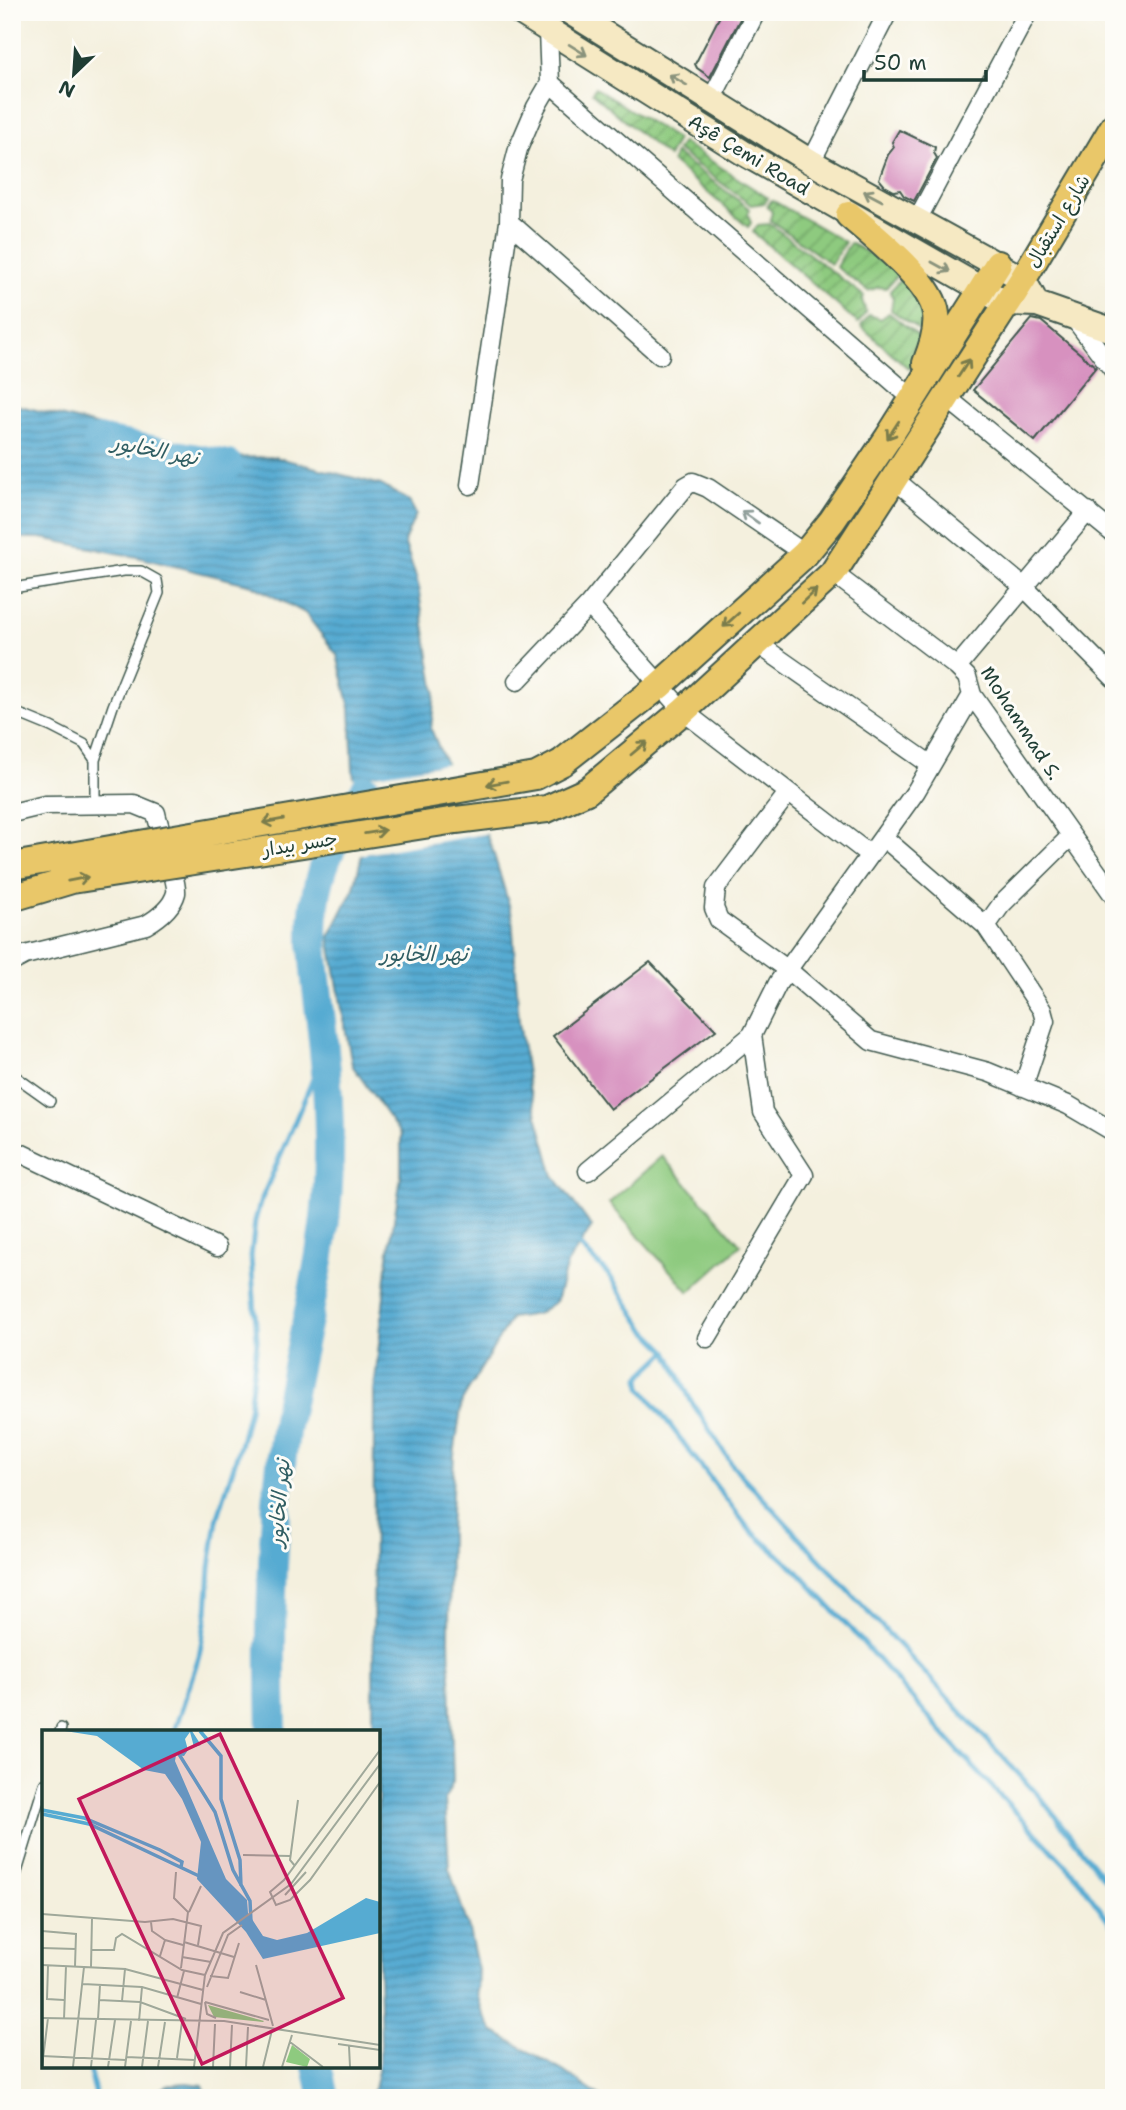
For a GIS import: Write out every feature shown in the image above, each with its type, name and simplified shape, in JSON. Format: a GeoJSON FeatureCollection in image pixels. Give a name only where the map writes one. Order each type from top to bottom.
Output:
{"type":"FeatureCollection","features":[{"type":"Feature","properties":{"kind":"main road","name":"Aşê Çemi Road"},"geometry":{"type":"LineString","coordinates":[[520,12],[742,152],[1006,303]]}},
{"type":"Feature","properties":{"kind":"main road","name":"Aşê Çemi Road"},"geometry":{"type":"LineString","coordinates":[[570,12],[811,162],[1023,279]]}},
{"type":"Feature","properties":{"kind":"main road","name":"شارع استقبال"},"geometry":{"type":"LineString","coordinates":[[833,573],[1023,279],[1114,126]]}},
{"type":"Feature","properties":{"kind":"main road"},"geometry":{"type":"LineString","coordinates":[[849,215],[910,271],[927,292],[936,312],[929,355],[913,399]]}},
{"type":"Feature","properties":{"kind":"main road"},"geometry":{"type":"LineString","coordinates":[[913,399],[998,264]]}},
{"type":"Feature","properties":{"kind":"main road"},"geometry":{"type":"LineString","coordinates":[[1023,279],[1037,304]]}},
{"type":"Feature","properties":{"kind":"main road"},"geometry":{"type":"LineString","coordinates":[[1006,303],[1037,304],[1114,331]]}},
{"type":"Feature","properties":{"kind":"main road","name":"جسر بيدار"},"geometry":{"type":"LineString","coordinates":[[12,866],[536,776],[561,763],[659,686],[805,554],[832,521],[913,399]]}},
{"type":"Feature","properties":{"kind":"main road","name":"جسر بيدار"},"geometry":{"type":"LineString","coordinates":[[12,898],[72,880],[456,820],[547,810],[587,791],[683,711],[833,573]]}},
{"type":"Feature","properties":{"kind":"street"},"geometry":{"type":"LineString","coordinates":[[711,100],[756,12]]}},
{"type":"Feature","properties":{"kind":"street"},"geometry":{"type":"LineString","coordinates":[[811,162],[888,12]]}},
{"type":"Feature","properties":{"kind":"street"},"geometry":{"type":"LineString","coordinates":[[918,220],[1028,12]]}},
{"type":"Feature","properties":{"kind":"street"},"geometry":{"type":"LineString","coordinates":[[470,485],[509,222],[510,180],[518,149],[536,107],[550,83],[548,31]]}},
{"type":"Feature","properties":{"kind":"street"},"geometry":{"type":"LineString","coordinates":[[550,83],[913,399]]}},
{"type":"Feature","properties":{"kind":"street"},"geometry":{"type":"LineString","coordinates":[[509,222],[660,355]]}},
{"type":"Feature","properties":{"kind":"street"},"geometry":{"type":"LineString","coordinates":[[1073,316],[1114,371]]}},
{"type":"Feature","properties":{"kind":"street"},"geometry":{"type":"LineString","coordinates":[[946,397],[1114,534]]}},
{"type":"Feature","properties":{"kind":"street"},"geometry":{"type":"LineString","coordinates":[[894,479],[1025,587],[1114,678]]}},
{"type":"Feature","properties":{"kind":"street"},"geometry":{"type":"LineString","coordinates":[[517,681],[589,605],[686,486],[693,482],[708,488],[805,554]]}},
{"type":"Feature","properties":{"kind":"street"},"geometry":{"type":"LineString","coordinates":[[957,667],[1088,511]]}},
{"type":"Feature","properties":{"kind":"street","name":"Mohammad S."},"geometry":{"type":"LineString","coordinates":[[833,573],[967,677],[972,695],[1114,896]]}},
{"type":"Feature","properties":{"kind":"street"},"geometry":{"type":"LineString","coordinates":[[589,605],[683,711],[870,855]]}},
{"type":"Feature","properties":{"kind":"street"},"geometry":{"type":"LineString","coordinates":[[758,643],[931,765]]}},
{"type":"Feature","properties":{"kind":"street"},"geometry":{"type":"LineString","coordinates":[[587,1171],[752,1035],[778,983],[916,791],[972,695]]}},
{"type":"Feature","properties":{"kind":"street"},"geometry":{"type":"LineString","coordinates":[[788,793],[716,888],[714,908],[719,920],[788,970],[871,1041],[988,1072],[1068,1105],[1114,1132]]}},
{"type":"Feature","properties":{"kind":"street"},"geometry":{"type":"LineString","coordinates":[[12,813],[45,805],[95,804],[134,804],[156,813],[176,892],[169,906],[157,919],[146,925],[25,955],[12,962]]}},
{"type":"Feature","properties":{"kind":"street"},"geometry":{"type":"LineString","coordinates":[[986,926],[1001,905],[1071,836]]}},
{"type":"Feature","properties":{"kind":"street"},"geometry":{"type":"LineString","coordinates":[[883,837],[986,926],[1042,1010],[1045,1021],[1023,1087]]}},
{"type":"Feature","properties":{"kind":"street"},"geometry":{"type":"LineString","coordinates":[[707,1338],[804,1175],[763,1112],[752,1035]]}},
{"type":"Feature","properties":{"kind":"street"},"geometry":{"type":"LineString","coordinates":[[12,1149],[217,1247]]}},
{"type":"Feature","properties":{"kind":"lane"},"geometry":{"type":"LineString","coordinates":[[12,588],[124,571],[141,571],[157,580],[159,593],[113,706],[95,760],[95,804]]}},
{"type":"Feature","properties":{"kind":"lane"},"geometry":{"type":"LineString","coordinates":[[12,711],[84,744],[95,760]]}},
{"type":"Feature","properties":{"kind":"lane"},"geometry":{"type":"LineString","coordinates":[[12,1074],[51,1101]]}},
{"type":"Feature","properties":{"kind":"lane"},"geometry":{"type":"LineString","coordinates":[[12,1888],[42,1790]]}},
{"type":"Feature","properties":{"kind":"green space"},"geometry":{"type":"Polygon","coordinates":[[[595,88],[677,139],[668,157],[592,93],[595,88]]]}},
{"type":"Feature","properties":{"kind":"green space"},"geometry":{"type":"Polygon","coordinates":[[[682,142],[768,198],[764,203],[751,205],[677,150],[682,142]]]}},
{"type":"Feature","properties":{"kind":"green space"},"geometry":{"type":"Polygon","coordinates":[[[675,153],[750,209],[748,214],[751,223],[748,227],[672,162],[675,153]]]}},
{"type":"Feature","properties":{"kind":"green space"},"geometry":{"type":"Polygon","coordinates":[[[772,200],[845,242],[831,264],[770,220],[772,212],[767,206],[772,200]]]}},
{"type":"Feature","properties":{"kind":"green space"},"geometry":{"type":"Polygon","coordinates":[[[770,224],[864,296],[862,300],[866,312],[858,323],[753,232],[758,225],[770,224]]]}},
{"type":"Feature","properties":{"kind":"green space"},"geometry":{"type":"Polygon","coordinates":[[[850,243],[901,271],[886,288],[879,287],[868,291],[836,267],[850,243]]]}},
{"type":"Feature","properties":{"kind":"green space"},"geometry":{"type":"Polygon","coordinates":[[[905,275],[916,285],[928,336],[891,310],[893,298],[890,291],[905,275]]]}},
{"type":"Feature","properties":{"kind":"green space"},"geometry":{"type":"Polygon","coordinates":[[[889,313],[925,341],[909,369],[861,326],[869,315],[881,319],[889,313]]]}},
{"type":"Feature","properties":{"kind":"green space"},"geometry":{"type":"Polygon","coordinates":[[[662,1156],[741,1245],[689,1292],[609,1203],[662,1156]]]}},
{"type":"Feature","properties":{"kind":"water","name":"نهر الخابور"},"geometry":{"type":"Polygon","coordinates":[[[12,404],[123,432],[146,458],[275,457],[381,485],[409,501],[416,514],[404,541],[417,580],[435,693],[431,729],[444,760],[472,800],[493,851],[512,915],[519,1022],[529,1087],[554,1176],[592,1227],[567,1264],[556,1301],[537,1314],[511,1318],[462,1401],[454,1455],[450,1531],[449,1638],[453,1782],[445,1799],[449,1868],[468,1926],[478,1970],[477,1993],[482,2011],[493,2031],[563,2071],[602,2098],[367,2098],[374,2089],[380,2068],[381,2044],[380,1730],[373,1730],[374,1392],[388,1257],[401,1177],[401,1135],[352,1065],[329,937],[354,888],[363,850],[353,770],[350,708],[337,655],[305,613],[252,585],[137,557],[41,538],[12,538],[12,404]]]}},
{"type":"Feature","properties":{"kind":"water"},"geometry":{"type":"Polygon","coordinates":[[[187,2083],[203,2085],[208,2098],[153,2098],[163,2088],[187,2083]]]}},
{"type":"Feature","properties":{"kind":"pier"},"geometry":{"type":"Polygon","coordinates":[[[450,763],[475,798],[490,833],[358,855],[351,779],[450,763]]]}},
{"type":"Feature","properties":{"kind":"building"},"geometry":{"type":"Polygon","coordinates":[[[722,12],[731,12],[741,17],[710,77],[695,64],[722,12]]]}},
{"type":"Feature","properties":{"kind":"building"},"geometry":{"type":"Polygon","coordinates":[[[899,130],[935,147],[937,158],[914,201],[904,196],[900,190],[894,191],[885,186],[879,179],[899,130]]]}},
{"type":"Feature","properties":{"kind":"building"},"geometry":{"type":"Polygon","coordinates":[[[1032,319],[1041,321],[1096,367],[1035,441],[973,390],[1032,319]]]}},
{"type":"Feature","properties":{"kind":"building"},"geometry":{"type":"Polygon","coordinates":[[[650,962],[716,1030],[610,1109],[553,1036],[650,962]]]}},
{"type":"Feature","properties":{"kind":"waterway","name":"نهر الخابور"},"geometry":{"type":"LineString","coordinates":[[98,440],[228,465]]}},
{"type":"Feature","properties":{"kind":"waterway","name":"نهر الخابور"},"geometry":{"type":"LineString","coordinates":[[272,1730],[272,1582],[280,1469],[323,1237],[328,1188],[328,1103],[314,959],[313,919],[320,878],[328,854],[366,789]]}},
{"type":"Feature","properties":{"kind":"waterway"},"geometry":{"type":"LineString","coordinates":[[175,1730],[199,1656],[207,1612],[217,1520],[249,1409],[257,1340],[251,1257],[255,1221],[324,1048]]}},
{"type":"Feature","properties":{"kind":"waterway"},"geometry":{"type":"LineString","coordinates":[[575,1241],[609,1275],[644,1328],[667,1351],[691,1401],[733,1466],[1039,1796],[1114,1891]]}},
{"type":"Feature","properties":{"kind":"waterway"},"geometry":{"type":"LineString","coordinates":[[667,1351],[640,1377],[641,1387],[748,1528],[797,1571],[859,1638],[964,1757],[1077,1877],[1114,1928]]}},
{"type":"Feature","properties":{"kind":"waterway"},"geometry":{"type":"LineString","coordinates":[[89,2068],[97,2098]]}},
{"type":"Feature","properties":{"kind":"waterway","name":"نهر الخابور"},"geometry":{"type":"LineString","coordinates":[[317,2068],[324,2098]]}}]}
